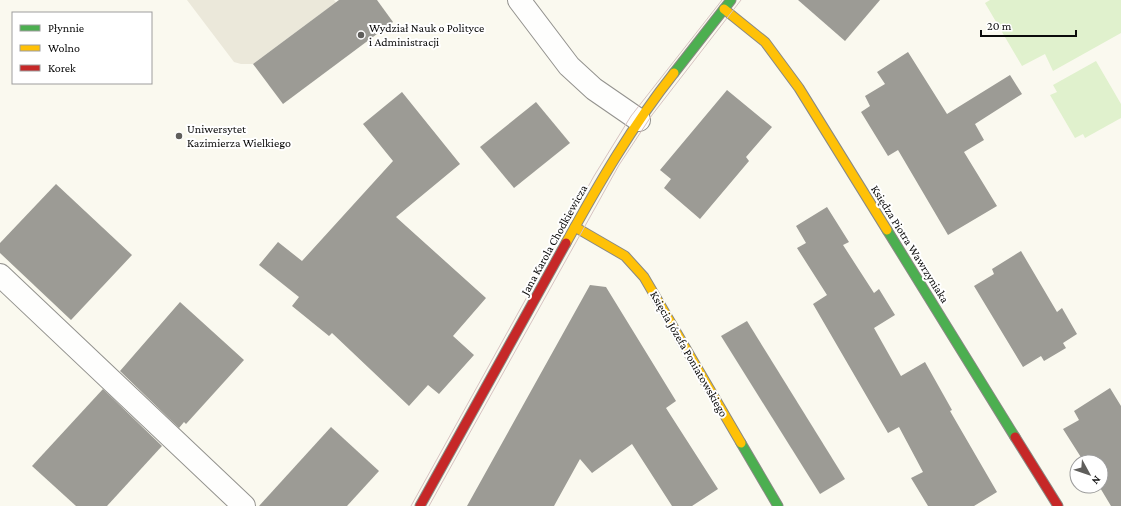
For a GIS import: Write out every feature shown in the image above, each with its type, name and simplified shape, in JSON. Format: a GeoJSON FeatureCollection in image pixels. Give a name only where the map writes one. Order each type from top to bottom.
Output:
{"type":"FeatureCollection","features":[{"type":"Feature","properties":{"kind":"street"},"geometry":{"type":"LineString","coordinates":[[519,0],[569,66],[599,92],[639,120]]}},
{"type":"Feature","properties":{"kind":"street","name":"Jana Karola Chodkiewicza"},"geometry":{"type":"LineString","coordinates":[[420,506],[601,180],[639,120],[732,0]]}},
{"type":"Feature","properties":{"kind":"street","name":"Księdza Piotra Wawrzyniaka"},"geometry":{"type":"LineString","coordinates":[[724,9],[765,42],[799,88],[1058,506]]}},
{"type":"Feature","properties":{"kind":"street","name":"Księcia Józefa Poniatowskiego"},"geometry":{"type":"LineString","coordinates":[[575,227],[625,256],[644,277],[778,506]]}},
{"type":"Feature","properties":{"kind":"street"},"geometry":{"type":"LineString","coordinates":[[0,275],[244,506]]}},
{"type":"Feature","properties":{"kind":"green space"},"geometry":{"type":"Polygon","coordinates":[[[990,0],[1121,0],[1121,33],[1053,71],[1045,54],[1022,66],[985,3],[990,0]]]}},
{"type":"Feature","properties":{"kind":"green space"},"geometry":{"type":"Polygon","coordinates":[[[1096,61],[1121,104],[1121,118],[1085,138],[1083,134],[1075,138],[1050,95],[1057,92],[1053,85],[1096,61]]]}},
{"type":"Feature","properties":{"kind":"shaded area"},"geometry":{"type":"Polygon","coordinates":[[[187,0],[334,0],[342,10],[327,9],[253,64],[241,64],[234,62],[187,0]]]}},
{"type":"Feature","properties":{"kind":"building"},"geometry":{"type":"Polygon","coordinates":[[[339,0],[377,0],[393,22],[283,104],[253,64],[339,0]]]}},
{"type":"Feature","properties":{"kind":"building"},"geometry":{"type":"Polygon","coordinates":[[[798,0],[880,0],[845,41],[798,0]]]}},
{"type":"Feature","properties":{"kind":"building"},"geometry":{"type":"Polygon","coordinates":[[[908,52],[947,114],[1010,75],[1022,94],[975,124],[984,140],[964,152],[997,206],[948,235],[898,150],[888,156],[861,112],[870,106],[865,96],[885,84],[877,72],[908,52]]]}},
{"type":"Feature","properties":{"kind":"building"},"geometry":{"type":"Polygon","coordinates":[[[727,90],[772,127],[746,157],[749,161],[700,219],[664,188],[671,179],[660,170],[727,90]]]}},
{"type":"Feature","properties":{"kind":"building"},"geometry":{"type":"Polygon","coordinates":[[[402,92],[460,164],[396,217],[486,298],[453,336],[474,355],[439,394],[428,385],[409,406],[332,333],[329,336],[292,306],[299,297],[259,265],[278,242],[302,261],[393,161],[363,124],[402,92]]]}},
{"type":"Feature","properties":{"kind":"building"},"geometry":{"type":"Polygon","coordinates":[[[536,102],[570,143],[514,188],[480,147],[536,102]]]}},
{"type":"Feature","properties":{"kind":"building"},"geometry":{"type":"Polygon","coordinates":[[[56,184],[132,255],[71,320],[0,253],[0,243],[56,184]]]}},
{"type":"Feature","properties":{"kind":"building"},"geometry":{"type":"Polygon","coordinates":[[[827,207],[849,242],[843,245],[874,293],[879,289],[895,315],[874,328],[901,376],[925,362],[952,410],[950,411],[997,492],[974,506],[928,506],[911,478],[923,472],[899,427],[888,433],[813,304],[827,295],[797,248],[806,243],[796,226],[827,207]]]}},
{"type":"Feature","properties":{"kind":"building"},"geometry":{"type":"Polygon","coordinates":[[[1021,251],[1057,312],[1062,308],[1077,334],[1063,343],[1066,348],[1044,361],[1041,356],[1023,367],[974,286],[994,274],[992,269],[1021,251]]]}},
{"type":"Feature","properties":{"kind":"building"},"geometry":{"type":"Polygon","coordinates":[[[590,285],[606,287],[676,401],[666,408],[718,489],[692,506],[672,506],[632,444],[592,473],[580,459],[554,506],[467,506],[590,285]]]}},
{"type":"Feature","properties":{"kind":"building"},"geometry":{"type":"Polygon","coordinates":[[[180,302],[244,360],[186,424],[184,422],[179,428],[120,371],[180,302]]]}},
{"type":"Feature","properties":{"kind":"building"},"geometry":{"type":"Polygon","coordinates":[[[747,321],[845,479],[820,494],[721,336],[747,321]]]}},
{"type":"Feature","properties":{"kind":"building"},"geometry":{"type":"Polygon","coordinates":[[[1110,388],[1121,406],[1121,506],[1111,506],[1104,494],[1109,494],[1109,454],[1079,454],[1063,429],[1079,420],[1074,411],[1110,388]]]}},
{"type":"Feature","properties":{"kind":"building"},"geometry":{"type":"Polygon","coordinates":[[[103,389],[162,446],[107,506],[76,506],[32,466],[103,389]]]}},
{"type":"Feature","properties":{"kind":"building"},"geometry":{"type":"Polygon","coordinates":[[[331,427],[379,471],[347,506],[259,506],[331,427]]]}},
{"type":"Feature","properties":{"kind":"tram line"},"geometry":{"type":"LineString","coordinates":[[411,506],[594,176],[631,116],[722,0]]}},
{"type":"Feature","properties":{"kind":"tram line"},"geometry":{"type":"LineString","coordinates":[[429,506],[619,165],[652,115],[741,0]]}},
{"type":"Feature","properties":{"kind":"traffic: fast"},"geometry":{"type":"LineString","coordinates":[[674,73],[731,0]]}},
{"type":"Feature","properties":{"kind":"traffic: fast"},"geometry":{"type":"LineString","coordinates":[[887,230],[1015,437]]}},
{"type":"Feature","properties":{"kind":"traffic: fast"},"geometry":{"type":"LineString","coordinates":[[741,443],[778,506]]}},
{"type":"Feature","properties":{"kind":"traffic: slow"},"geometry":{"type":"LineString","coordinates":[[724,9],[765,42],[799,88],[887,230]]}},
{"type":"Feature","properties":{"kind":"traffic: slow"},"geometry":{"type":"LineString","coordinates":[[566,243],[616,156],[674,73]]}},
{"type":"Feature","properties":{"kind":"traffic: slow"},"geometry":{"type":"LineString","coordinates":[[575,227],[625,256],[644,277],[741,443]]}},
{"type":"Feature","properties":{"kind":"traffic: jam"},"geometry":{"type":"LineString","coordinates":[[420,506],[566,243]]}},
{"type":"Feature","properties":{"kind":"traffic: jam"},"geometry":{"type":"LineString","coordinates":[[1015,437],[1058,506]]}},
{"type":"Feature","properties":{"kind":"place","name":"Wydział Nauk o Polityce i Administracji"},"geometry":{"type":"Point","coordinates":[361,35]}},
{"type":"Feature","properties":{"kind":"place","name":"Uniwersytet Kazimierza Wielkiego"},"geometry":{"type":"Point","coordinates":[179,136]}}]}
